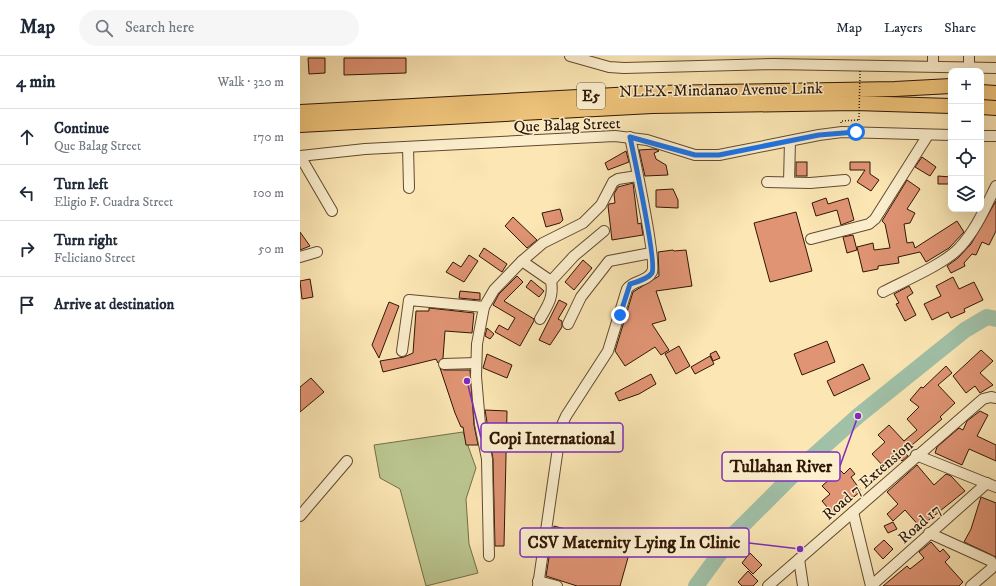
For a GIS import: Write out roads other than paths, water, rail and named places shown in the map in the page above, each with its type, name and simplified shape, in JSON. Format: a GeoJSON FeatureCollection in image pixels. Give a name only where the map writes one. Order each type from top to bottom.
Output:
{"type":"FeatureCollection","features":[{"type":"Feature","properties":{"kind":"highway"},"geometry":{"type":"LineString","coordinates":[[984,84],[996,84]]}},
{"type":"Feature","properties":{"kind":"highway","name":"NLEX-Mindanao Avenue Link"},"geometry":{"type":"LineString","coordinates":[[300,112],[652,93],[895,89],[948,86]]}},
{"type":"Feature","properties":{"kind":"highway","name":"NLEX-Mindanao Avenue Link"},"geometry":{"type":"LineString","coordinates":[[895,89],[948,91]]}},
{"type":"Feature","properties":{"kind":"highway"},"geometry":{"type":"LineString","coordinates":[[984,92],[996,93]]}},
{"type":"Feature","properties":{"kind":"highway","name":"NLEX-Mindanao Avenue Link"},"geometry":{"type":"LineString","coordinates":[[300,125],[652,106],[840,104],[948,106]]}},
{"type":"Feature","properties":{"kind":"highway"},"geometry":{"type":"LineString","coordinates":[[984,107],[996,108]]}},
{"type":"Feature","properties":{"kind":"street"},"geometry":{"type":"LineString","coordinates":[[570,56],[584,58],[610,67],[624,68],[695,61],[830,60],[933,61],[969,67],[996,68]]}},
{"type":"Feature","properties":{"kind":"street"},"geometry":{"type":"LineString","coordinates":[[969,56],[969,67]]}},
{"type":"Feature","properties":{"kind":"street","name":"Que Balag Street"},"geometry":{"type":"LineString","coordinates":[[300,156],[408,147],[576,137],[630,137],[695,155],[719,155],[842,132],[948,135]]}},
{"type":"Feature","properties":{"kind":"street"},"geometry":{"type":"LineString","coordinates":[[811,239],[869,224],[875,219],[928,135]]}},
{"type":"Feature","properties":{"kind":"street"},"geometry":{"type":"LineString","coordinates":[[984,136],[996,136]]}},
{"type":"Feature","properties":{"kind":"street"},"geometry":{"type":"LineString","coordinates":[[557,586],[538,584],[561,427],[566,416],[608,351],[627,289],[630,284],[646,278],[651,273],[653,267],[630,137]]}},
{"type":"Feature","properties":{"kind":"street"},"geometry":{"type":"LineString","coordinates":[[789,182],[790,141]]}},
{"type":"Feature","properties":{"kind":"street"},"geometry":{"type":"LineString","coordinates":[[408,147],[409,188]]}},
{"type":"Feature","properties":{"kind":"street"},"geometry":{"type":"LineString","coordinates":[[300,156],[332,211]]}},
{"type":"Feature","properties":{"kind":"street"},"geometry":{"type":"LineString","coordinates":[[489,556],[487,459],[480,424],[476,363],[484,307],[494,290],[522,261],[543,243],[583,223],[601,205],[612,182],[618,179],[637,176]]}},
{"type":"Feature","properties":{"kind":"street"},"geometry":{"type":"LineString","coordinates":[[767,182],[845,180]]}},
{"type":"Feature","properties":{"kind":"street"},"geometry":{"type":"LineString","coordinates":[[883,292],[945,259],[960,248],[996,186]]}},
{"type":"Feature","properties":{"kind":"street"},"geometry":{"type":"LineString","coordinates":[[540,319],[550,302],[553,293],[552,281],[574,256],[604,231]]}},
{"type":"Feature","properties":{"kind":"street"},"geometry":{"type":"LineString","coordinates":[[300,257],[317,252]]}},
{"type":"Feature","properties":{"kind":"street"},"geometry":{"type":"LineString","coordinates":[[568,324],[581,297],[609,262],[651,253]]}},
{"type":"Feature","properties":{"kind":"street"},"geometry":{"type":"LineString","coordinates":[[522,261],[552,281]]}},
{"type":"Feature","properties":{"kind":"street"},"geometry":{"type":"LineString","coordinates":[[402,351],[409,300],[484,307]]}},
{"type":"Feature","properties":{"kind":"street"},"geometry":{"type":"LineString","coordinates":[[444,364],[476,363]]}},
{"type":"Feature","properties":{"kind":"street","name":"Road 7 Extension"},"geometry":{"type":"LineString","coordinates":[[768,586],[916,455],[991,398]]}},
{"type":"Feature","properties":{"kind":"street"},"geometry":{"type":"LineString","coordinates":[[916,455],[992,485]]}},
{"type":"Feature","properties":{"kind":"street"},"geometry":{"type":"LineString","coordinates":[[300,516],[347,461]]}},
{"type":"Feature","properties":{"kind":"street","name":"Road 17"},"geometry":{"type":"LineString","coordinates":[[871,586],[929,533],[992,485]]}},
{"type":"Feature","properties":{"kind":"street"},"geometry":{"type":"LineString","coordinates":[[853,512],[871,586]]}},
{"type":"Feature","properties":{"kind":"street"},"geometry":{"type":"LineString","coordinates":[[929,533],[990,561],[993,565],[991,569],[971,586]]}},
{"type":"Feature","properties":{"kind":"street"},"geometry":{"type":"LineString","coordinates":[[799,559],[803,586]]}},
{"type":"Feature","properties":{"kind":"waterway"},"geometry":{"type":"LineString","coordinates":[[696,586],[734,534],[801,467],[858,416],[965,330],[987,317],[996,319]]}},
{"type":"Feature","properties":{"kind":"place","name":"Copi International"},"geometry":{"type":"Point","coordinates":[467,381]}},
{"type":"Feature","properties":{"kind":"place","name":"Tullahan River"},"geometry":{"type":"Point","coordinates":[858,416]}},
{"type":"Feature","properties":{"kind":"place","name":"CSV Maternity Lying In Clinic"},"geometry":{"type":"Point","coordinates":[800,549]}}]}
